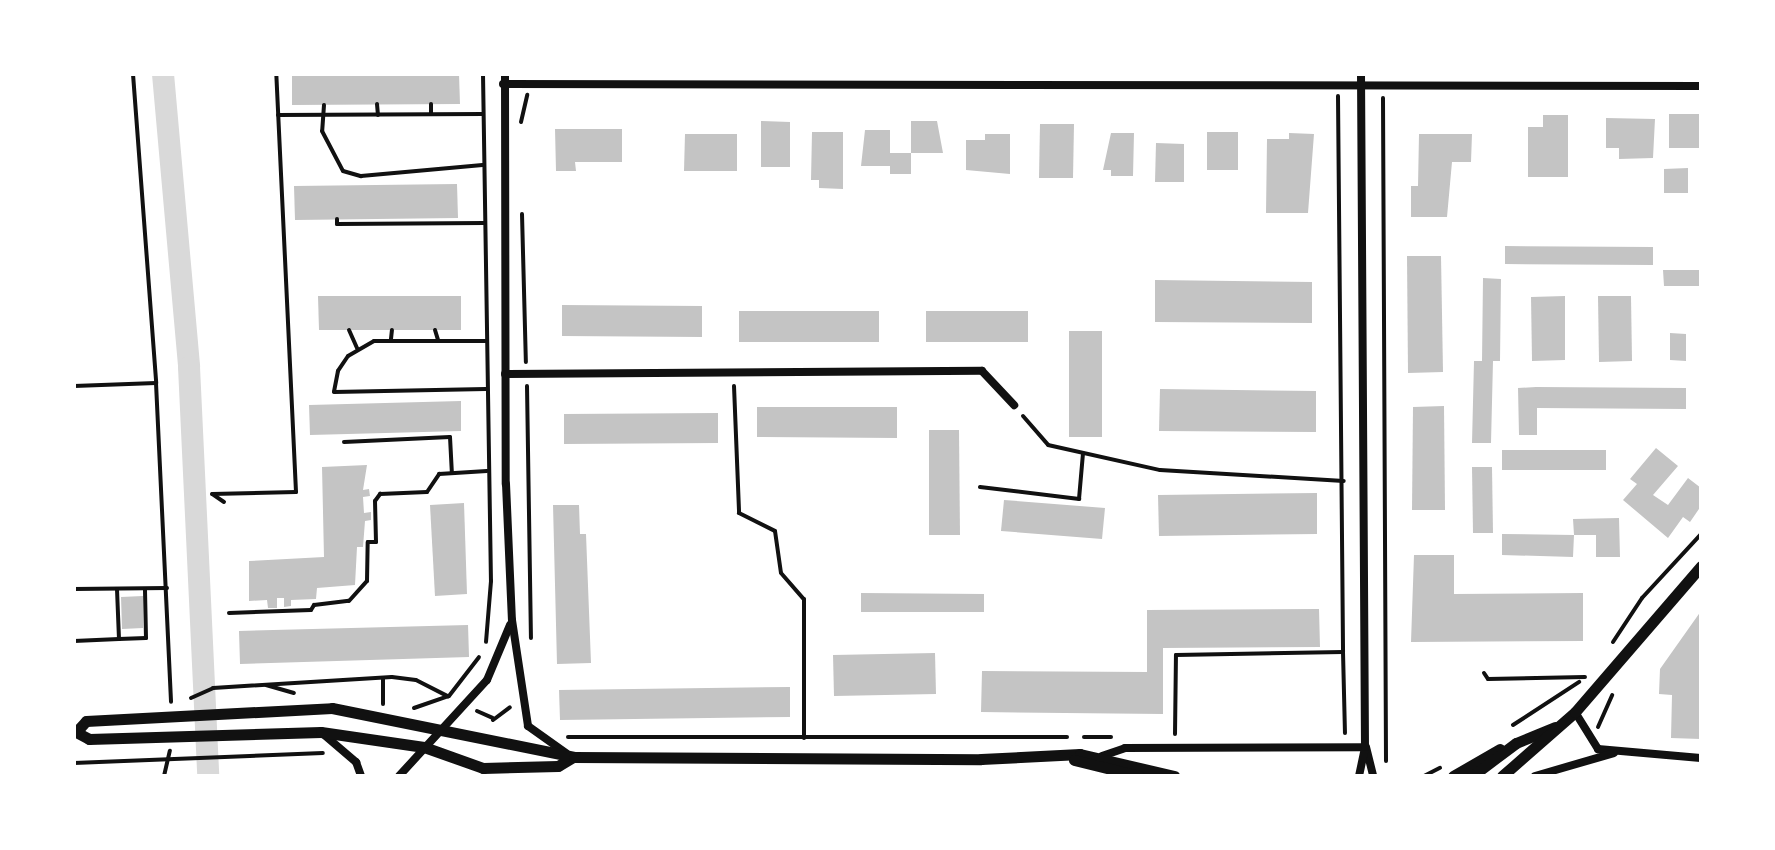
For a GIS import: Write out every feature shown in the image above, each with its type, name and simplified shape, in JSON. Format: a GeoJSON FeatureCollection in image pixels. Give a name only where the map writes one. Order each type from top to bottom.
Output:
{"type":"FeatureCollection","features":[{"type":"Feature","properties":{"kind":"street"},"geometry":{"type":"LineString","coordinates":[[505,74],[505,374],[512,620],[528,726],[574,757]]}},
{"type":"Feature","properties":{"kind":"street"},"geometry":{"type":"LineString","coordinates":[[1359,776],[1365,747],[1361,74]]}},
{"type":"Feature","properties":{"kind":"street"},"geometry":{"type":"LineString","coordinates":[[503,84],[1701,86]]}},
{"type":"Feature","properties":{"kind":"street"},"geometry":{"type":"LineString","coordinates":[[505,374],[982,371],[1014,405]]}},
{"type":"Feature","properties":{"kind":"street"},"geometry":{"type":"LineString","coordinates":[[1502,776],[1575,712],[1701,566]]}},
{"type":"Feature","properties":{"kind":"street"},"geometry":{"type":"LineString","coordinates":[[399,776],[487,680],[512,620]]}},
{"type":"Feature","properties":{"kind":"street"},"geometry":{"type":"LineString","coordinates":[[574,757],[558,766],[483,768],[424,747],[321,732],[223,732],[89,739],[76,731],[86,721],[332,708],[574,757],[1102,756],[1174,776]]}},
{"type":"Feature","properties":{"kind":"street"},"geometry":{"type":"LineString","coordinates":[[1575,712],[1587,736],[1598,749],[1615,753],[1701,758]]}},
{"type":"Feature","properties":{"kind":"street"},"geometry":{"type":"LineString","coordinates":[[1453,776],[1563,723]]}},
{"type":"Feature","properties":{"kind":"street"},"geometry":{"type":"LineString","coordinates":[[321,732],[356,762],[361,776]]}},
{"type":"Feature","properties":{"kind":"street"},"geometry":{"type":"LineString","coordinates":[[1472,776],[1516,743]]}},
{"type":"Feature","properties":{"kind":"street"},"geometry":{"type":"LineString","coordinates":[[1102,756],[1125,748],[1365,747]]}},
{"type":"Feature","properties":{"kind":"street"},"geometry":{"type":"LineString","coordinates":[[1365,747],[1373,776]]}},
{"type":"Feature","properties":{"kind":"street"},"geometry":{"type":"LineString","coordinates":[[1535,776],[1615,753]]}},
{"type":"Feature","properties":{"kind":"street"},"geometry":{"type":"LineString","coordinates":[[1062,757],[1139,776]]}},
{"type":"Feature","properties":{"kind":"path"},"geometry":{"type":"LineString","coordinates":[[133,74],[156,383],[171,704]]}},
{"type":"Feature","properties":{"kind":"path"},"geometry":{"type":"LineString","coordinates":[[224,502],[212,494],[296,492],[276,74]]}},
{"type":"Feature","properties":{"kind":"path"},"geometry":{"type":"LineString","coordinates":[[195,697],[213,688],[383,678],[416,680],[449,696],[484,649],[491,581],[483,74]]}},
{"type":"Feature","properties":{"kind":"path"},"geometry":{"type":"LineString","coordinates":[[1330,733],[1345,732],[1338,85]]}},
{"type":"Feature","properties":{"kind":"path"},"geometry":{"type":"LineString","coordinates":[[1383,85],[1386,772]]}},
{"type":"Feature","properties":{"kind":"path"},"geometry":{"type":"LineString","coordinates":[[377,104],[378,115]]}},
{"type":"Feature","properties":{"kind":"path"},"geometry":{"type":"LineString","coordinates":[[431,104],[431,114]]}},
{"type":"Feature","properties":{"kind":"path"},"geometry":{"type":"LineString","coordinates":[[324,105],[322,131],[343,171],[361,176],[484,165]]}},
{"type":"Feature","properties":{"kind":"path"},"geometry":{"type":"LineString","coordinates":[[278,115],[483,114]]}},
{"type":"Feature","properties":{"kind":"path"},"geometry":{"type":"LineString","coordinates":[[337,219],[337,224],[375,221],[484,223]]}},
{"type":"Feature","properties":{"kind":"path"},"geometry":{"type":"LineString","coordinates":[[349,330],[357,348]]}},
{"type":"Feature","properties":{"kind":"path"},"geometry":{"type":"LineString","coordinates":[[391,339],[392,330]]}},
{"type":"Feature","properties":{"kind":"path"},"geometry":{"type":"LineString","coordinates":[[435,330],[438,340]]}},
{"type":"Feature","properties":{"kind":"path"},"geometry":{"type":"LineString","coordinates":[[486,341],[391,339],[357,348],[338,371],[334,392],[486,389]]}},
{"type":"Feature","properties":{"kind":"path"},"geometry":{"type":"LineString","coordinates":[[733,372],[739,513],[775,531],[781,573],[804,599],[804,738]]}},
{"type":"Feature","properties":{"kind":"path"},"geometry":{"type":"LineString","coordinates":[[74,386],[156,383]]}},
{"type":"Feature","properties":{"kind":"path"},"geometry":{"type":"LineString","coordinates":[[1014,405],[1048,445],[1160,470],[1344,481]]}},
{"type":"Feature","properties":{"kind":"path"},"geometry":{"type":"LineString","coordinates":[[344,442],[450,437],[452,473]]}},
{"type":"Feature","properties":{"kind":"path"},"geometry":{"type":"LineString","coordinates":[[980,487],[1079,499],[1083,453]]}},
{"type":"Feature","properties":{"kind":"path"},"geometry":{"type":"LineString","coordinates":[[229,613],[311,610],[314,605],[349,601],[367,581],[368,542],[376,542],[375,501],[380,494],[427,492],[439,474],[487,471]]}},
{"type":"Feature","properties":{"kind":"path"},"geometry":{"type":"LineString","coordinates":[[1604,654],[1642,598],[1701,534]]}},
{"type":"Feature","properties":{"kind":"path"},"geometry":{"type":"LineString","coordinates":[[74,589],[167,588]]}},
{"type":"Feature","properties":{"kind":"path"},"geometry":{"type":"LineString","coordinates":[[117,589],[119,639]]}},
{"type":"Feature","properties":{"kind":"path"},"geometry":{"type":"LineString","coordinates":[[74,641],[146,638],[145,589]]}},
{"type":"Feature","properties":{"kind":"path"},"geometry":{"type":"LineString","coordinates":[[1175,737],[1176,655],[1343,652]]}},
{"type":"Feature","properties":{"kind":"path"},"geometry":{"type":"LineString","coordinates":[[1484,673],[1488,679],[1585,677],[1595,665]]}},
{"type":"Feature","properties":{"kind":"path"},"geometry":{"type":"LineString","coordinates":[[383,678],[383,706]]}},
{"type":"Feature","properties":{"kind":"path"},"geometry":{"type":"LineString","coordinates":[[1587,736],[1604,722],[1613,692]]}},
{"type":"Feature","properties":{"kind":"path"},"geometry":{"type":"LineString","coordinates":[[1159,737],[1190,736]]}},
{"type":"Feature","properties":{"kind":"path"},"geometry":{"type":"LineString","coordinates":[[557,737],[1113,737]]}},
{"type":"Feature","properties":{"kind":"path"},"geometry":{"type":"LineString","coordinates":[[74,763],[218,754],[324,753],[331,758]]}},
{"type":"Feature","properties":{"kind":"path"},"geometry":{"type":"LineString","coordinates":[[164,776],[170,757]]}},
{"type":"Feature","properties":{"kind":"building"},"geometry":{"type":"Polygon","coordinates":[[[292,74],[459,74],[460,104],[292,105],[292,74]]]}},
{"type":"Feature","properties":{"kind":"building"},"geometry":{"type":"Polygon","coordinates":[[[1669,114],[1701,114],[1701,148],[1669,148],[1669,114]]]}},
{"type":"Feature","properties":{"kind":"building"},"geometry":{"type":"Polygon","coordinates":[[[1543,115],[1568,115],[1568,177],[1528,177],[1528,127],[1543,127],[1543,115]]]}},
{"type":"Feature","properties":{"kind":"building"},"geometry":{"type":"Polygon","coordinates":[[[1606,118],[1655,119],[1653,158],[1619,159],[1619,148],[1606,148],[1606,118]]]}},
{"type":"Feature","properties":{"kind":"building"},"geometry":{"type":"Polygon","coordinates":[[[761,121],[790,122],[790,167],[761,167],[761,121]]]}},
{"type":"Feature","properties":{"kind":"building"},"geometry":{"type":"Polygon","coordinates":[[[911,121],[937,121],[943,153],[911,153],[911,121]]]}},
{"type":"Feature","properties":{"kind":"building"},"geometry":{"type":"Polygon","coordinates":[[[1040,124],[1074,124],[1073,178],[1039,178],[1040,124]]]}},
{"type":"Feature","properties":{"kind":"building"},"geometry":{"type":"Polygon","coordinates":[[[555,129],[622,129],[622,162],[575,162],[576,171],[556,171],[555,129]]]}},
{"type":"Feature","properties":{"kind":"building"},"geometry":{"type":"Polygon","coordinates":[[[865,130],[890,130],[890,153],[911,153],[911,174],[890,174],[890,166],[861,166],[865,130]]]}},
{"type":"Feature","properties":{"kind":"building"},"geometry":{"type":"Polygon","coordinates":[[[812,132],[843,132],[843,189],[819,188],[819,180],[811,180],[812,132]]]}},
{"type":"Feature","properties":{"kind":"building"},"geometry":{"type":"Polygon","coordinates":[[[1207,132],[1238,132],[1238,170],[1207,170],[1207,132]]]}},
{"type":"Feature","properties":{"kind":"building"},"geometry":{"type":"Polygon","coordinates":[[[1111,133],[1134,133],[1133,176],[1111,176],[1111,170],[1103,170],[1111,133]]]}},
{"type":"Feature","properties":{"kind":"building"},"geometry":{"type":"Polygon","coordinates":[[[1289,133],[1314,134],[1308,213],[1266,213],[1267,139],[1289,139],[1289,133]]]}},
{"type":"Feature","properties":{"kind":"building"},"geometry":{"type":"Polygon","coordinates":[[[685,134],[737,134],[737,171],[684,171],[685,134]]]}},
{"type":"Feature","properties":{"kind":"building"},"geometry":{"type":"Polygon","coordinates":[[[985,134],[1010,134],[1010,174],[966,170],[966,140],[985,140],[985,134]]]}},
{"type":"Feature","properties":{"kind":"building"},"geometry":{"type":"Polygon","coordinates":[[[1419,134],[1472,134],[1471,162],[1452,162],[1447,217],[1411,217],[1411,186],[1418,186],[1419,134]]]}},
{"type":"Feature","properties":{"kind":"building"},"geometry":{"type":"Polygon","coordinates":[[[1156,143],[1184,144],[1184,182],[1155,182],[1156,143]]]}},
{"type":"Feature","properties":{"kind":"building"},"geometry":{"type":"Polygon","coordinates":[[[1688,168],[1688,193],[1664,193],[1664,169],[1688,168]]]}},
{"type":"Feature","properties":{"kind":"building"},"geometry":{"type":"Polygon","coordinates":[[[457,184],[458,218],[295,220],[294,186],[457,184]]]}},
{"type":"Feature","properties":{"kind":"building"},"geometry":{"type":"Polygon","coordinates":[[[1505,246],[1653,247],[1653,265],[1505,264],[1505,246]]]}},
{"type":"Feature","properties":{"kind":"building"},"geometry":{"type":"Polygon","coordinates":[[[1407,256],[1441,256],[1443,372],[1408,373],[1407,256]]]}},
{"type":"Feature","properties":{"kind":"building"},"geometry":{"type":"Polygon","coordinates":[[[1663,270],[1701,270],[1701,286],[1664,286],[1663,270]]]}},
{"type":"Feature","properties":{"kind":"building"},"geometry":{"type":"Polygon","coordinates":[[[1483,278],[1501,279],[1500,361],[1493,361],[1491,443],[1472,443],[1474,361],[1482,361],[1483,278]]]}},
{"type":"Feature","properties":{"kind":"building"},"geometry":{"type":"Polygon","coordinates":[[[1155,280],[1312,282],[1312,323],[1155,322],[1155,280]]]}},
{"type":"Feature","properties":{"kind":"building"},"geometry":{"type":"Polygon","coordinates":[[[318,296],[461,296],[461,330],[319,330],[318,296]]]}},
{"type":"Feature","properties":{"kind":"building"},"geometry":{"type":"Polygon","coordinates":[[[1565,296],[1565,360],[1532,361],[1531,297],[1565,296]]]}},
{"type":"Feature","properties":{"kind":"building"},"geometry":{"type":"Polygon","coordinates":[[[1598,296],[1631,296],[1632,361],[1599,362],[1598,296]]]}},
{"type":"Feature","properties":{"kind":"building"},"geometry":{"type":"Polygon","coordinates":[[[562,305],[702,306],[702,337],[562,336],[562,305]]]}},
{"type":"Feature","properties":{"kind":"building"},"geometry":{"type":"Polygon","coordinates":[[[739,311],[879,311],[879,342],[739,342],[739,311]]]}},
{"type":"Feature","properties":{"kind":"building"},"geometry":{"type":"Polygon","coordinates":[[[926,311],[1028,311],[1028,342],[926,342],[926,311]]]}},
{"type":"Feature","properties":{"kind":"building"},"geometry":{"type":"Polygon","coordinates":[[[1069,331],[1102,331],[1102,437],[1069,437],[1069,331]]]}},
{"type":"Feature","properties":{"kind":"building"},"geometry":{"type":"Polygon","coordinates":[[[1670,333],[1686,334],[1686,361],[1670,360],[1670,333]]]}},
{"type":"Feature","properties":{"kind":"building"},"geometry":{"type":"Polygon","coordinates":[[[1518,388],[1686,388],[1686,409],[1537,408],[1537,435],[1519,435],[1518,388]]]}},
{"type":"Feature","properties":{"kind":"building"},"geometry":{"type":"Polygon","coordinates":[[[1160,389],[1316,391],[1316,432],[1159,431],[1160,389]]]}},
{"type":"Feature","properties":{"kind":"building"},"geometry":{"type":"Polygon","coordinates":[[[461,401],[461,431],[310,435],[309,405],[461,401]]]}},
{"type":"Feature","properties":{"kind":"building"},"geometry":{"type":"Polygon","coordinates":[[[1444,406],[1445,510],[1412,510],[1413,407],[1444,406]]]}},
{"type":"Feature","properties":{"kind":"building"},"geometry":{"type":"Polygon","coordinates":[[[757,407],[897,407],[897,438],[757,437],[757,407]]]}},
{"type":"Feature","properties":{"kind":"building"},"geometry":{"type":"Polygon","coordinates":[[[718,413],[718,443],[564,444],[564,414],[718,413]]]}},
{"type":"Feature","properties":{"kind":"building"},"geometry":{"type":"Polygon","coordinates":[[[929,430],[959,430],[960,535],[929,535],[929,430]]]}},
{"type":"Feature","properties":{"kind":"building"},"geometry":{"type":"Polygon","coordinates":[[[1656,448],[1678,466],[1653,495],[1668,505],[1688,478],[1701,488],[1701,506],[1690,522],[1683,517],[1668,538],[1623,500],[1637,484],[1630,479],[1656,448]]]}},
{"type":"Feature","properties":{"kind":"building"},"geometry":{"type":"Polygon","coordinates":[[[1502,450],[1606,450],[1606,470],[1502,470],[1502,450]]]}},
{"type":"Feature","properties":{"kind":"building"},"geometry":{"type":"Polygon","coordinates":[[[367,465],[363,490],[369,489],[370,496],[363,497],[364,513],[371,512],[371,520],[365,521],[363,547],[357,547],[355,585],[317,588],[316,599],[291,600],[291,606],[284,607],[284,598],[277,598],[277,608],[268,608],[267,600],[249,601],[249,561],[324,557],[322,467],[367,465]]]}},
{"type":"Feature","properties":{"kind":"building"},"geometry":{"type":"Polygon","coordinates":[[[1472,467],[1492,467],[1493,533],[1473,533],[1472,467]]]}},
{"type":"Feature","properties":{"kind":"building"},"geometry":{"type":"Polygon","coordinates":[[[1317,493],[1317,534],[1159,536],[1158,495],[1317,493]]]}},
{"type":"Feature","properties":{"kind":"building"},"geometry":{"type":"Polygon","coordinates":[[[1004,500],[1105,508],[1102,539],[1001,531],[1004,500]]]}},
{"type":"Feature","properties":{"kind":"building"},"geometry":{"type":"Polygon","coordinates":[[[464,503],[467,594],[435,596],[430,505],[464,503]]]}},
{"type":"Feature","properties":{"kind":"building"},"geometry":{"type":"Polygon","coordinates":[[[553,505],[579,505],[580,534],[586,534],[591,663],[557,664],[553,505]]]}},
{"type":"Feature","properties":{"kind":"building"},"geometry":{"type":"Polygon","coordinates":[[[1619,518],[1620,557],[1596,557],[1596,535],[1574,535],[1573,519],[1619,518]]]}},
{"type":"Feature","properties":{"kind":"building"},"geometry":{"type":"Polygon","coordinates":[[[1502,534],[1574,535],[1573,557],[1502,555],[1502,534]]]}},
{"type":"Feature","properties":{"kind":"building"},"geometry":{"type":"Polygon","coordinates":[[[1414,555],[1454,555],[1454,594],[1583,593],[1583,641],[1411,642],[1414,555]]]}},
{"type":"Feature","properties":{"kind":"building"},"geometry":{"type":"Polygon","coordinates":[[[861,593],[984,594],[984,612],[861,612],[861,593]]]}},
{"type":"Feature","properties":{"kind":"building"},"geometry":{"type":"Polygon","coordinates":[[[143,596],[143,628],[122,629],[121,597],[143,596]]]}},
{"type":"Feature","properties":{"kind":"building"},"geometry":{"type":"Polygon","coordinates":[[[1319,609],[1320,647],[1163,648],[1163,714],[981,712],[982,671],[1147,672],[1147,610],[1319,609]]]}},
{"type":"Feature","properties":{"kind":"building"},"geometry":{"type":"Polygon","coordinates":[[[1701,611],[1701,739],[1671,738],[1672,695],[1659,694],[1660,669],[1701,611]]]}},
{"type":"Feature","properties":{"kind":"building"},"geometry":{"type":"Polygon","coordinates":[[[468,625],[469,657],[240,664],[239,631],[468,625]]]}},
{"type":"Feature","properties":{"kind":"building"},"geometry":{"type":"Polygon","coordinates":[[[935,653],[936,694],[834,696],[833,655],[935,653]]]}},
{"type":"Feature","properties":{"kind":"building"},"geometry":{"type":"Polygon","coordinates":[[[790,687],[790,717],[560,720],[559,690],[790,687]]]}},
{"type":"Feature","properties":{"kind":"waterway"},"geometry":{"type":"LineString","coordinates":[[163,74],[189,367],[208,776]]}}]}
